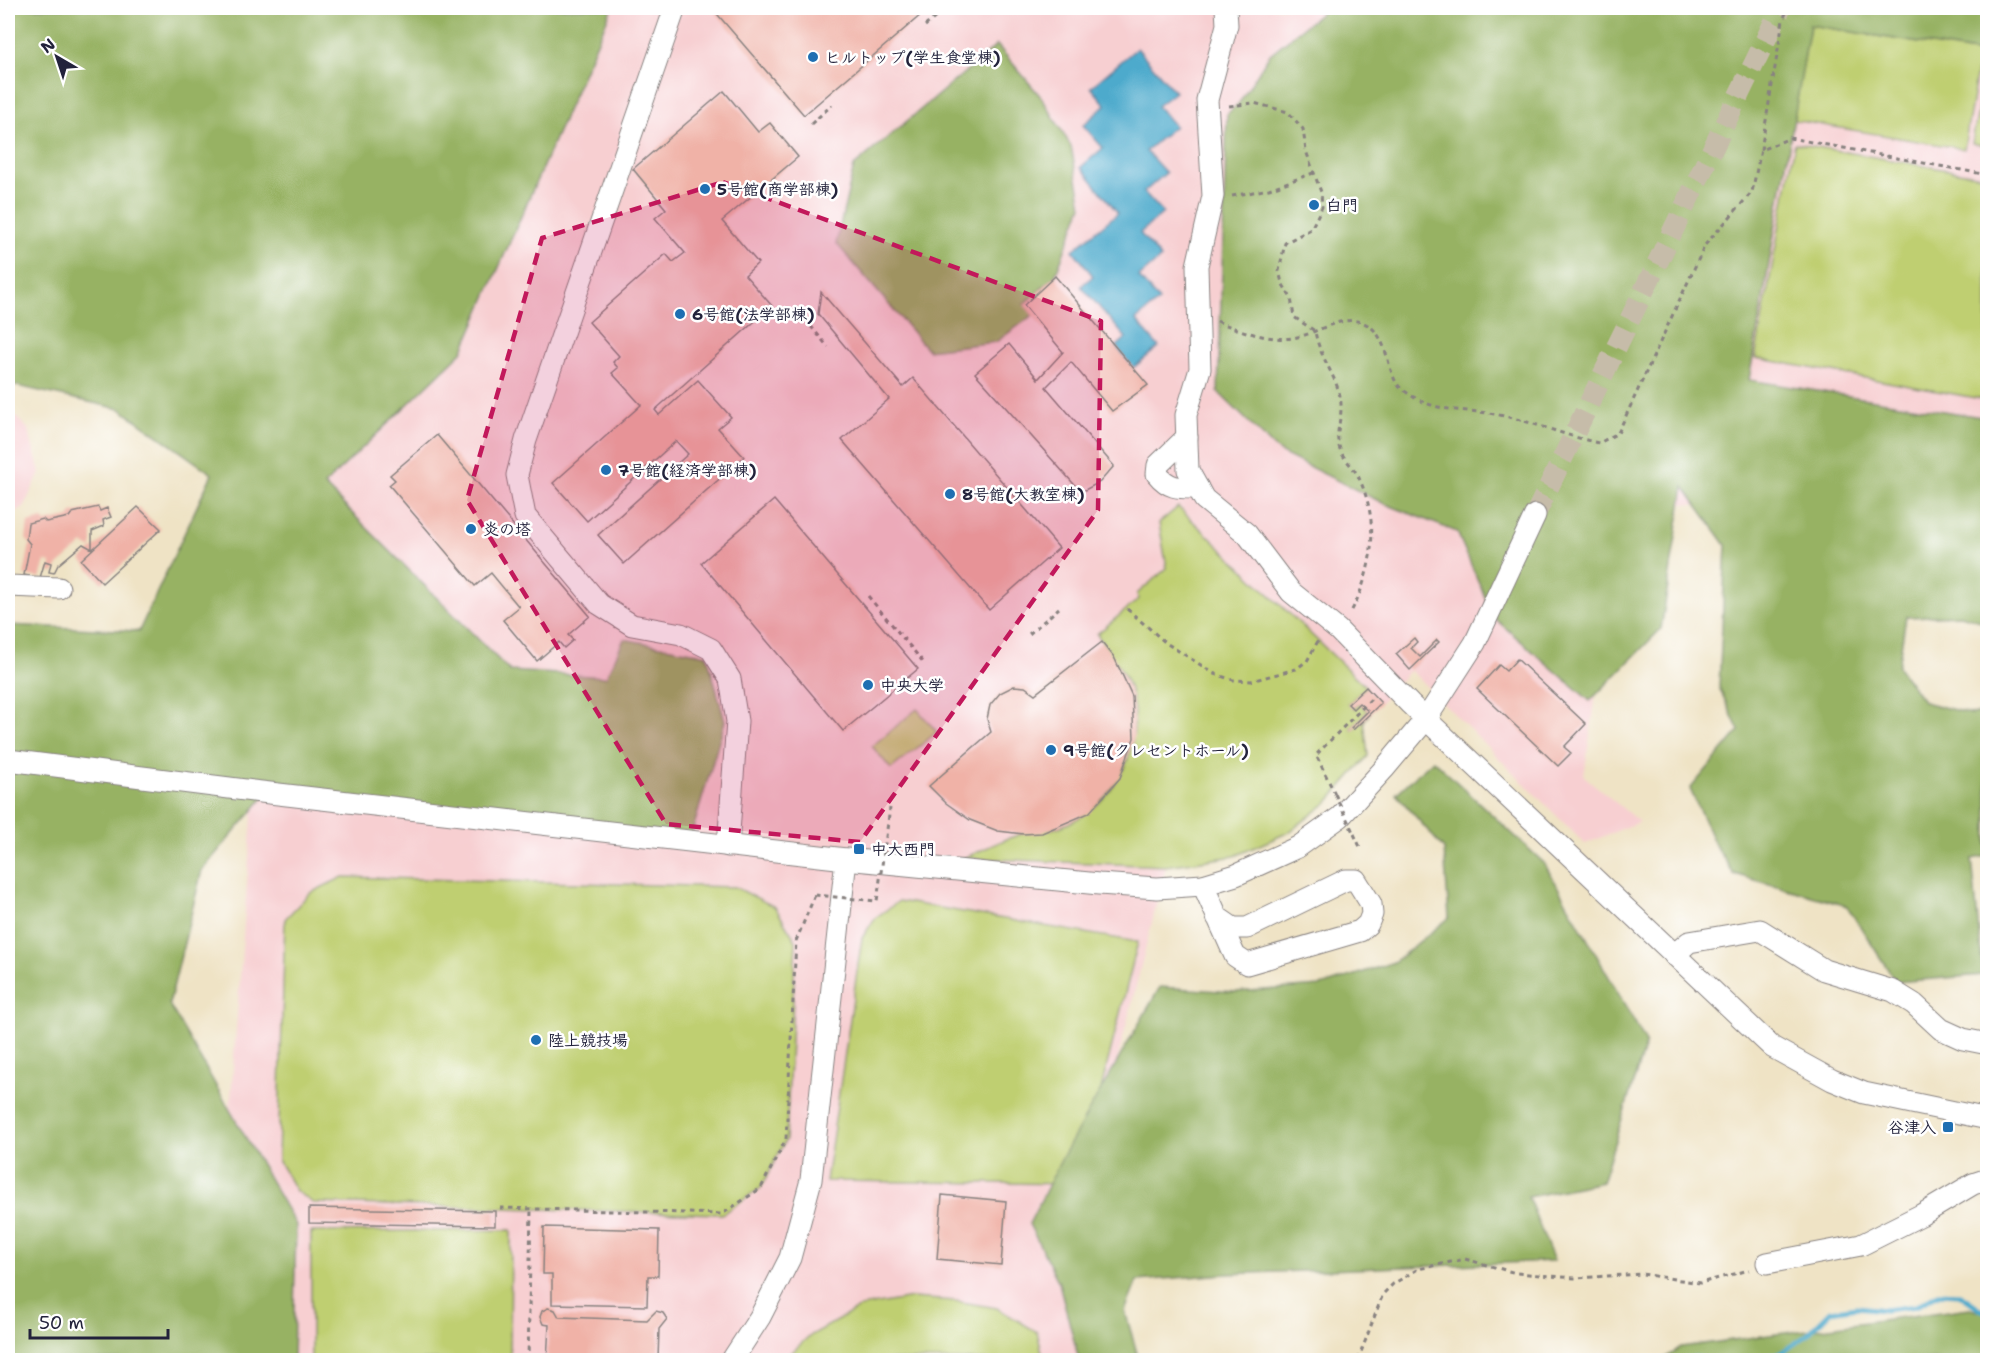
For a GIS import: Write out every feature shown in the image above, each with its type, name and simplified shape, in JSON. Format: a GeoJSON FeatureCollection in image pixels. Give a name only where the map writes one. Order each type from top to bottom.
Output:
{"type":"FeatureCollection","features":[{"type":"Feature","properties":{"kind":"street"},"geometry":{"type":"LineString","coordinates":[[675,8],[529,429],[517,476],[525,516],[599,604],[632,625],[681,633],[711,649],[730,679],[737,721],[728,846]]}},
{"type":"Feature","properties":{"kind":"street"},"geometry":{"type":"LineString","coordinates":[[1226,8],[1227,25],[1207,100],[1213,196],[1197,266],[1200,369],[1186,415],[1188,470],[1204,499],[1247,534],[1291,592],[1338,630],[1426,719],[1772,1047],[1803,1066],[1864,1093],[1988,1119]]}},
{"type":"Feature","properties":{"kind":"street"},"geometry":{"type":"LineString","coordinates":[[1186,437],[1158,465],[1157,474],[1166,485],[1177,488],[1198,488]]}},
{"type":"Feature","properties":{"kind":"street"},"geometry":{"type":"LineString","coordinates":[[8,760],[846,859],[1099,884],[1157,888],[1203,885],[1266,862],[1320,833],[1362,793],[1426,719],[1475,643],[1535,515]]}},
{"type":"Feature","properties":{"kind":"street"},"geometry":{"type":"LineString","coordinates":[[8,586],[59,588]]}},
{"type":"Feature","properties":{"kind":"street"},"geometry":{"type":"LineString","coordinates":[[732,1360],[760,1317],[790,1258],[811,1180],[846,859]]}},
{"type":"Feature","properties":{"kind":"street"},"geometry":{"type":"LineString","coordinates":[[1203,885],[1216,917],[1234,956],[1247,964],[1350,936],[1368,924],[1372,914],[1371,904],[1356,880],[1346,879],[1247,928],[1233,928],[1216,917]]}},
{"type":"Feature","properties":{"kind":"street"},"geometry":{"type":"LineString","coordinates":[[1674,955],[1689,942],[1760,930],[1824,970],[1893,991],[1914,1004],[1941,1029],[1963,1039],[1988,1044]]}},
{"type":"Feature","properties":{"kind":"street"},"geometry":{"type":"LineString","coordinates":[[1767,1263],[1861,1245],[1921,1215],[1974,1184],[1988,1179]]}},
{"type":"Feature","properties":{"kind":"path"},"geometry":{"type":"LineString","coordinates":[[1199,313],[1231,327],[1291,339],[1349,319],[1365,323],[1379,335],[1399,387],[1420,401],[1456,412],[1494,414],[1599,443],[1618,433],[1705,245],[1752,192],[1783,20],[1788,8]]}},
{"type":"Feature","properties":{"kind":"path"},"geometry":{"type":"LineString","coordinates":[[925,27],[947,9]]}},
{"type":"Feature","properties":{"kind":"path"},"geometry":{"type":"LineString","coordinates":[[1229,106],[1254,103],[1288,112],[1303,129],[1306,151],[1322,192],[1322,207],[1311,229],[1285,243],[1279,271],[1282,283],[1291,298],[1294,317],[1315,331],[1317,349],[1333,376],[1341,401],[1337,434],[1340,450],[1357,473],[1369,500],[1370,566],[1363,588],[1351,612]]}},
{"type":"Feature","properties":{"kind":"path"},"geometry":{"type":"LineString","coordinates":[[811,124],[832,105]]}},
{"type":"Feature","properties":{"kind":"path"},"geometry":{"type":"LineString","coordinates":[[1761,150],[1790,138],[1988,175]]}},
{"type":"Feature","properties":{"kind":"path"},"geometry":{"type":"LineString","coordinates":[[1224,196],[1236,196],[1269,189],[1316,172]]}},
{"type":"Feature","properties":{"kind":"path"},"geometry":{"type":"LineString","coordinates":[[805,319],[828,347]]}},
{"type":"Feature","properties":{"kind":"path"},"geometry":{"type":"LineString","coordinates":[[868,596],[924,663]]}},
{"type":"Feature","properties":{"kind":"path"},"geometry":{"type":"LineString","coordinates":[[1029,634],[1059,609]]}},
{"type":"Feature","properties":{"kind":"path"},"geometry":{"type":"LineString","coordinates":[[1127,609],[1166,643],[1215,674],[1233,680],[1251,681],[1296,669],[1307,661],[1318,641]]}},
{"type":"Feature","properties":{"kind":"path"},"geometry":{"type":"LineString","coordinates":[[1361,849],[1316,755],[1374,696]]}},
{"type":"Feature","properties":{"kind":"path"},"geometry":{"type":"LineString","coordinates":[[500,1208],[722,1214],[761,1188],[786,1139],[796,941],[815,895],[877,902],[890,808]]}},
{"type":"Feature","properties":{"kind":"path"},"geometry":{"type":"LineString","coordinates":[[528,1360],[531,1209]]}},
{"type":"Feature","properties":{"kind":"path"},"geometry":{"type":"LineString","coordinates":[[1358,1360],[1383,1294],[1393,1284],[1418,1269],[1465,1258],[1516,1273],[1575,1278],[1642,1274],[1700,1283],[1730,1276],[1767,1263]]}},
{"type":"Feature","properties":{"kind":"highlighted area"},"geometry":{"type":"Polygon","coordinates":[[[723,182],[1101,321],[1098,510],[860,842],[666,824],[467,500],[542,238],[723,182]]]}},
{"type":"Feature","properties":{"kind":"shaded area","name":"中央大学"},"geometry":{"type":"Polygon","coordinates":[[[478,8],[1987,8],[1987,523],[1625,500],[1584,776],[1639,822],[1585,844],[1410,670],[1364,721],[1368,756],[1328,802],[1289,832],[1235,856],[1166,867],[1066,1264],[1089,1360],[211,1360],[255,778],[269,424],[478,8]]]}},
{"type":"Feature","properties":{"kind":"shaded area"},"geometry":{"type":"Polygon","coordinates":[[[8,408],[28,429],[40,472],[24,507],[8,515],[8,408]]]}},
{"type":"Feature","properties":{"kind":"green space"},"geometry":{"type":"Polygon","coordinates":[[[8,8],[612,8],[462,352],[324,485],[510,671],[606,677],[624,639],[707,655],[725,721],[691,836],[265,796],[202,870],[169,1004],[296,1225],[293,1360],[8,1360],[8,625],[139,631],[212,474],[120,409],[8,384],[8,8]]]}},
{"type":"Feature","properties":{"kind":"green space"},"geometry":{"type":"Polygon","coordinates":[[[1327,8],[1987,8],[1987,54],[1810,25],[1749,380],[1987,418],[1987,623],[1961,615],[1906,617],[1898,667],[1924,702],[1970,714],[1987,712],[1987,856],[1972,859],[1983,975],[1896,982],[1847,906],[1734,874],[1716,847],[1690,789],[1739,731],[1719,687],[1726,545],[1684,487],[1661,629],[1590,701],[1494,618],[1457,532],[1383,503],[1279,452],[1218,392],[1227,114],[1239,103],[1269,55],[1327,8]]]}},
{"type":"Feature","properties":{"kind":"green space"},"geometry":{"type":"Polygon","coordinates":[[[1810,25],[1980,53],[1964,149],[1793,120],[1810,25]]]}},
{"type":"Feature","properties":{"kind":"green space"},"geometry":{"type":"Polygon","coordinates":[[[997,45],[1042,98],[1071,146],[1082,206],[1055,276],[1024,304],[1033,315],[996,342],[928,350],[836,243],[854,166],[997,45]]]}},
{"type":"Feature","properties":{"kind":"green space"},"geometry":{"type":"Polygon","coordinates":[[[1988,61],[1987,146],[1972,143],[1988,61]]]}},
{"type":"Feature","properties":{"kind":"green space"},"geometry":{"type":"Polygon","coordinates":[[[1795,143],[1987,177],[1987,400],[1755,358],[1795,143]]]}},
{"type":"Feature","properties":{"kind":"green space"},"geometry":{"type":"Polygon","coordinates":[[[1178,507],[1366,687],[1348,704],[1354,709],[1359,703],[1368,711],[1351,728],[1353,730],[1371,712],[1364,721],[1368,756],[1328,802],[1289,832],[1235,856],[1166,866],[963,858],[1015,836],[1067,824],[1099,802],[1122,772],[1133,736],[1132,697],[1122,671],[1097,634],[1139,599],[1137,594],[1167,568],[1159,523],[1178,507]]]}},
{"type":"Feature","properties":{"kind":"green space"},"geometry":{"type":"Polygon","coordinates":[[[917,709],[937,732],[891,769],[872,746],[917,709]]]}},
{"type":"Feature","properties":{"kind":"green space"},"geometry":{"type":"Polygon","coordinates":[[[1433,760],[1544,863],[1646,1042],[1602,1182],[1528,1197],[1554,1261],[1226,1274],[1137,1281],[1125,1311],[1139,1360],[1079,1360],[1059,1283],[1029,1224],[1063,1156],[1160,987],[1235,992],[1321,986],[1394,962],[1449,918],[1444,849],[1396,794],[1433,760]]]}},
{"type":"Feature","properties":{"kind":"green space","name":"陸上競技場"},"geometry":{"type":"Polygon","coordinates":[[[343,877],[735,887],[775,907],[796,941],[786,1139],[761,1188],[722,1214],[313,1203],[296,1191],[278,1160],[285,919],[310,893],[343,877]]]}},
{"type":"Feature","properties":{"kind":"green space"},"geometry":{"type":"Polygon","coordinates":[[[899,901],[1138,942],[1077,1184],[826,1181],[862,938],[875,918],[899,901]]]}},
{"type":"Feature","properties":{"kind":"green space"},"geometry":{"type":"Polygon","coordinates":[[[511,1230],[510,1360],[311,1360],[311,1232],[511,1230]]]}},
{"type":"Feature","properties":{"kind":"green space"},"geometry":{"type":"Polygon","coordinates":[[[912,1298],[955,1301],[997,1308],[1037,1332],[1044,1360],[784,1360],[808,1337],[861,1307],[912,1298]]]}},
{"type":"Feature","properties":{"kind":"green space"},"geometry":{"type":"Polygon","coordinates":[[[1970,1308],[1987,1312],[1987,1360],[1662,1360],[1681,1347],[1970,1308]]]}},
{"type":"Feature","properties":{"kind":"water"},"geometry":{"type":"Polygon","coordinates":[[[1137,48],[1175,92],[1157,106],[1175,126],[1146,151],[1166,173],[1144,192],[1163,213],[1140,233],[1161,258],[1139,277],[1159,301],[1136,320],[1159,347],[1133,368],[1116,347],[1126,338],[1081,286],[1093,276],[1073,250],[1118,213],[1081,167],[1103,148],[1083,125],[1106,105],[1091,87],[1137,48]]]}},
{"type":"Feature","properties":{"kind":"building","name":"ヒルトップ(学生食堂棟)"},"geometry":{"type":"Polygon","coordinates":[[[712,8],[929,8],[804,115],[712,8]]]}},
{"type":"Feature","properties":{"kind":"building"},"geometry":{"type":"Polygon","coordinates":[[[724,91],[758,132],[770,123],[798,157],[722,221],[758,263],[745,275],[772,306],[655,410],[659,415],[698,380],[731,417],[718,428],[744,457],[624,564],[598,535],[688,454],[676,441],[587,521],[553,483],[641,405],[612,373],[618,368],[613,362],[619,356],[589,322],[666,254],[673,262],[685,253],[655,218],[666,209],[633,169],[724,91]]]}},
{"type":"Feature","properties":{"kind":"building"},"geometry":{"type":"Polygon","coordinates":[[[1055,276],[1148,385],[1112,411],[1071,362],[1046,387],[1114,466],[1100,482],[1081,492],[975,373],[1009,344],[1038,379],[1063,352],[1024,305],[1055,276]]]}},
{"type":"Feature","properties":{"kind":"building","name":"8号館(大教室棟)"},"geometry":{"type":"Polygon","coordinates":[[[821,292],[903,387],[913,378],[1059,548],[989,610],[842,440],[889,399],[818,314],[821,292]]]}},
{"type":"Feature","properties":{"kind":"building","name":"炎の塔"},"geometry":{"type":"Polygon","coordinates":[[[437,435],[590,616],[568,635],[573,640],[564,648],[559,642],[537,661],[503,620],[519,607],[491,573],[475,586],[389,485],[395,480],[390,475],[437,435]]]}},
{"type":"Feature","properties":{"kind":"building"},"geometry":{"type":"Polygon","coordinates":[[[774,500],[918,669],[843,731],[701,563],[774,500]]]}},
{"type":"Feature","properties":{"kind":"building"},"geometry":{"type":"Polygon","coordinates":[[[98,507],[100,511],[107,508],[111,517],[103,520],[104,526],[92,531],[92,549],[83,544],[58,565],[54,573],[49,572],[51,563],[45,561],[40,578],[24,575],[30,544],[26,539],[28,523],[69,517],[72,513],[98,507]]]}},
{"type":"Feature","properties":{"kind":"building"},"geometry":{"type":"Polygon","coordinates":[[[138,507],[161,529],[102,583],[81,560],[138,507]]]}},
{"type":"Feature","properties":{"kind":"building"},"geometry":{"type":"Polygon","coordinates":[[[1414,638],[1417,642],[1411,648],[1420,657],[1437,640],[1439,642],[1410,670],[1396,654],[1414,638]]]}},
{"type":"Feature","properties":{"kind":"building","name":"9号館(クレセントホール)"},"geometry":{"type":"Polygon","coordinates":[[[1102,642],[1114,657],[1132,696],[1134,738],[1120,778],[1089,813],[1042,833],[1023,834],[998,831],[970,820],[946,803],[929,786],[991,732],[987,719],[990,705],[1000,693],[1014,686],[1025,687],[1035,694],[1102,642]]]}},
{"type":"Feature","properties":{"kind":"building"},"geometry":{"type":"Polygon","coordinates":[[[1517,659],[1586,724],[1564,747],[1571,753],[1558,766],[1477,689],[1499,665],[1506,671],[1517,659]]]}},
{"type":"Feature","properties":{"kind":"building"},"geometry":{"type":"Polygon","coordinates":[[[1366,687],[1381,703],[1353,730],[1351,728],[1368,711],[1359,703],[1353,709],[1348,704],[1366,687]]]}},
{"type":"Feature","properties":{"kind":"building"},"geometry":{"type":"Polygon","coordinates":[[[942,1195],[1006,1201],[1001,1265],[937,1259],[942,1195]]]}},
{"type":"Feature","properties":{"kind":"building"},"geometry":{"type":"Polygon","coordinates":[[[309,1208],[495,1211],[495,1226],[309,1223],[309,1208]]]}},
{"type":"Feature","properties":{"kind":"building"},"geometry":{"type":"Polygon","coordinates":[[[544,1227],[659,1230],[658,1276],[648,1276],[647,1306],[552,1304],[552,1274],[543,1274],[544,1227]]]}},
{"type":"Feature","properties":{"kind":"building"},"geometry":{"type":"Polygon","coordinates":[[[548,1308],[555,1310],[559,1317],[647,1320],[656,1311],[663,1313],[667,1319],[659,1329],[658,1360],[547,1360],[549,1325],[543,1324],[540,1317],[542,1311],[548,1308]]]}},
{"type":"Feature","properties":{"kind":"waterway"},"geometry":{"type":"LineString","coordinates":[[1753,1360],[1779,1354],[1806,1336],[1831,1311],[1856,1307],[1885,1310],[1916,1306],[1940,1293],[1959,1294],[1988,1314]]}},
{"type":"Feature","properties":{"kind":"waterway"},"geometry":{"type":"LineString","coordinates":[[1678,1360],[1696,1358],[1709,1360]]}},
{"type":"Feature","properties":{"kind":"tunnel"},"geometry":{"type":"LineString","coordinates":[[1535,515],[1781,8]]}},
{"type":"Feature","properties":{"kind":"place","name":"ヒルトップ(学生食堂棟)"},"geometry":{"type":"Point","coordinates":[813,57]}},
{"type":"Feature","properties":{"kind":"place","name":"5号館(商学部棟)"},"geometry":{"type":"Point","coordinates":[705,189]}},
{"type":"Feature","properties":{"kind":"place","name":"白門"},"geometry":{"type":"Point","coordinates":[1314,205]}},
{"type":"Feature","properties":{"kind":"place","name":"6号館(法学部棟)"},"geometry":{"type":"Point","coordinates":[680,314]}},
{"type":"Feature","properties":{"kind":"place","name":"7号館(経済学部棟)"},"geometry":{"type":"Point","coordinates":[606,470]}},
{"type":"Feature","properties":{"kind":"place","name":"8号館(大教室棟)"},"geometry":{"type":"Point","coordinates":[950,494]}},
{"type":"Feature","properties":{"kind":"place","name":"炎の塔"},"geometry":{"type":"Point","coordinates":[471,529]}},
{"type":"Feature","properties":{"kind":"place","name":"中央大学"},"geometry":{"type":"Point","coordinates":[868,685]}},
{"type":"Feature","properties":{"kind":"place","name":"9号館(クレセントホール)"},"geometry":{"type":"Point","coordinates":[1051,750]}},
{"type":"Feature","properties":{"kind":"place","name":"中大西門"},"geometry":{"type":"Point","coordinates":[859,849]}},
{"type":"Feature","properties":{"kind":"place","name":"陸上競技場"},"geometry":{"type":"Point","coordinates":[536,1040]}},
{"type":"Feature","properties":{"kind":"place","name":"谷津入"},"geometry":{"type":"Point","coordinates":[1948,1127]}}]}
